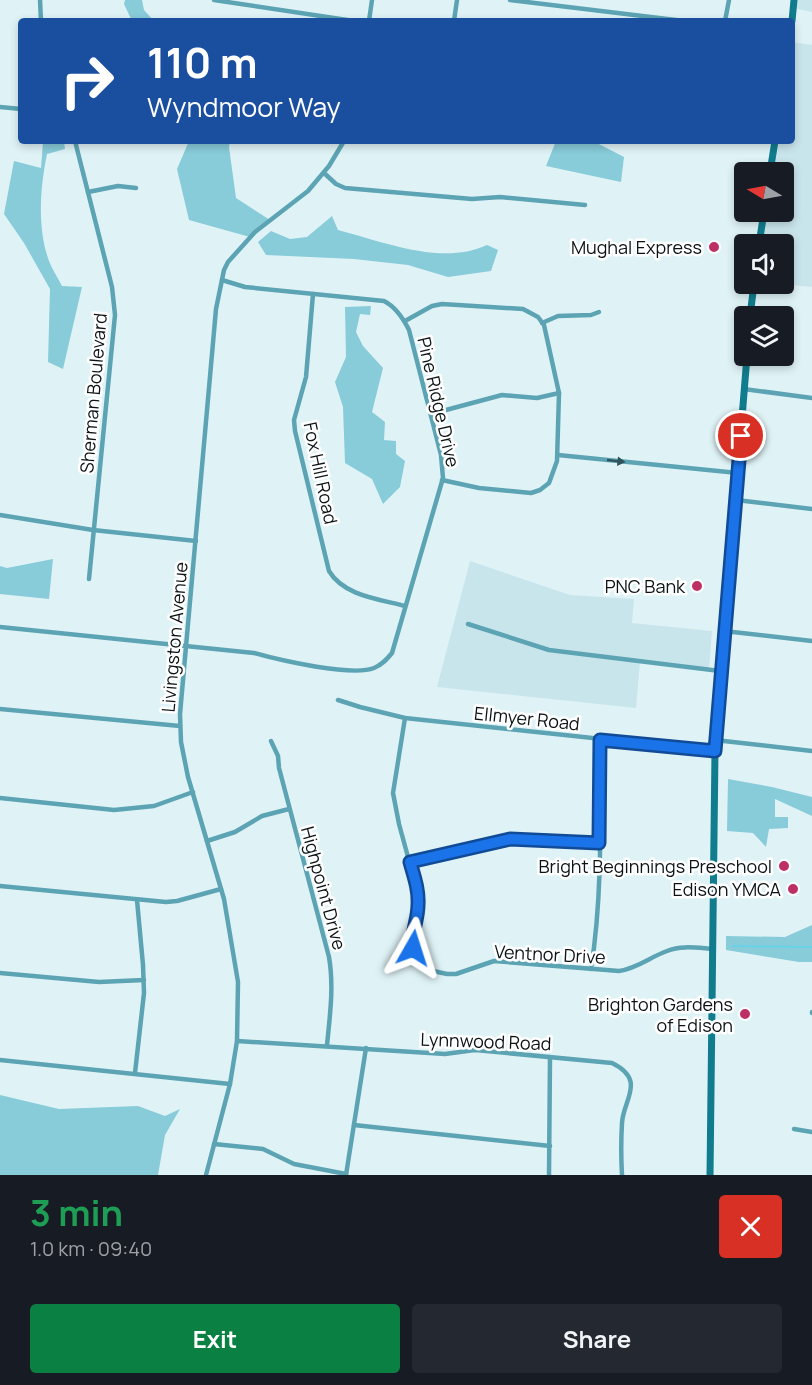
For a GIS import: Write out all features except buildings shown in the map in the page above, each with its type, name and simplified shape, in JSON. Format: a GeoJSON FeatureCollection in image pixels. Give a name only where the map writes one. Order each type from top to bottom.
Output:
{"type":"FeatureCollection","features":[{"type":"Feature","properties":{"kind":"main road"},"geometry":{"type":"LineString","coordinates":[[792,18],[794,0]]}},
{"type":"Feature","properties":{"kind":"main road"},"geometry":{"type":"LineString","coordinates":[[772,162],[775,144]]}},
{"type":"Feature","properties":{"kind":"main road"},"geometry":{"type":"LineString","coordinates":[[710,1175],[715,740],[746,366]]}},
{"type":"Feature","properties":{"kind":"street"},"geometry":{"type":"LineString","coordinates":[[40,0],[41,18]]}},
{"type":"Feature","properties":{"kind":"street"},"geometry":{"type":"LineString","coordinates":[[214,0],[334,18]]}},
{"type":"Feature","properties":{"kind":"street"},"geometry":{"type":"LineString","coordinates":[[369,18],[372,0]]}},
{"type":"Feature","properties":{"kind":"street"},"geometry":{"type":"LineString","coordinates":[[454,18],[457,0]]}},
{"type":"Feature","properties":{"kind":"street"},"geometry":{"type":"LineString","coordinates":[[510,0],[659,18]]}},
{"type":"Feature","properties":{"kind":"street"},"geometry":{"type":"LineString","coordinates":[[726,18],[729,0]]}},
{"type":"Feature","properties":{"kind":"street"},"geometry":{"type":"LineString","coordinates":[[0,107],[18,110]]}},
{"type":"Feature","properties":{"kind":"street","name":"Sherman Boulevard"},"geometry":{"type":"LineString","coordinates":[[76,144],[112,288],[115,315],[88,579]]}},
{"type":"Feature","properties":{"kind":"street","name":"Livingston Avenue"},"geometry":{"type":"LineString","coordinates":[[206,1175],[230,1084],[237,1041],[238,982],[230,928],[184,756],[180,726],[216,309],[228,262],[255,232],[308,191],[324,173],[342,144]]}},
{"type":"Feature","properties":{"kind":"street"},"geometry":{"type":"LineString","coordinates":[[324,173],[336,184],[345,188],[472,200],[500,197],[585,205]]}},
{"type":"Feature","properties":{"kind":"street"},"geometry":{"type":"LineString","coordinates":[[88,192],[118,186],[136,188]]}},
{"type":"Feature","properties":{"kind":"street","name":"Pine Ridge Drive"},"geometry":{"type":"LineString","coordinates":[[187,645],[254,653],[286,662],[323,667],[365,671],[375,668],[392,653],[442,480],[441,455],[409,330],[405,321],[390,303],[245,287],[222,280]]}},
{"type":"Feature","properties":{"kind":"street","name":"Fox Hill Road"},"geometry":{"type":"LineString","coordinates":[[314,294],[306,377],[294,420],[329,571],[341,586],[353,592],[405,606]]}},
{"type":"Feature","properties":{"kind":"street"},"geometry":{"type":"LineString","coordinates":[[405,321],[432,306],[442,304],[523,309],[538,317],[542,323],[559,393],[558,455],[555,472],[549,483],[540,490],[531,493],[479,488],[442,480]]}},
{"type":"Feature","properties":{"kind":"street"},"geometry":{"type":"LineString","coordinates":[[542,323],[558,316],[591,315],[599,312]]}},
{"type":"Feature","properties":{"kind":"street"},"geometry":{"type":"LineString","coordinates":[[744,389],[812,398]]}},
{"type":"Feature","properties":{"kind":"street"},"geometry":{"type":"LineString","coordinates":[[431,414],[501,395],[537,398],[559,393]]}},
{"type":"Feature","properties":{"kind":"street"},"geometry":{"type":"LineString","coordinates":[[558,455],[738,473]]}},
{"type":"Feature","properties":{"kind":"street"},"geometry":{"type":"LineString","coordinates":[[736,500],[812,509]]}},
{"type":"Feature","properties":{"kind":"street"},"geometry":{"type":"LineString","coordinates":[[0,515],[93,530],[196,541]]}},
{"type":"Feature","properties":{"kind":"street"},"geometry":{"type":"LineString","coordinates":[[468,624],[549,650],[720,671]]}},
{"type":"Feature","properties":{"kind":"street"},"geometry":{"type":"LineString","coordinates":[[0,627],[187,645]]}},
{"type":"Feature","properties":{"kind":"street"},"geometry":{"type":"LineString","coordinates":[[724,631],[812,641]]}},
{"type":"Feature","properties":{"kind":"street","name":"Ellmyer Road"},"geometry":{"type":"LineString","coordinates":[[338,700],[360,708],[405,718],[715,751]]}},
{"type":"Feature","properties":{"kind":"street"},"geometry":{"type":"LineString","coordinates":[[0,709],[180,726]]}},
{"type":"Feature","properties":{"kind":"street","name":"Ventnor Drive"},"geometry":{"type":"LineString","coordinates":[[405,718],[393,793],[418,897],[418,911],[412,932],[413,948],[420,961],[432,970],[447,974],[456,974],[494,961],[591,969],[630,969],[668,950],[713,949]]}},
{"type":"Feature","properties":{"kind":"street"},"geometry":{"type":"LineString","coordinates":[[591,969],[597,929],[600,740]]}},
{"type":"Feature","properties":{"kind":"street"},"geometry":{"type":"LineString","coordinates":[[715,740],[812,751]]}},
{"type":"Feature","properties":{"kind":"street","name":"Highpoint Drive"},"geometry":{"type":"LineString","coordinates":[[271,741],[278,756],[289,809],[329,957],[332,975],[327,1045]]}},
{"type":"Feature","properties":{"kind":"street"},"geometry":{"type":"LineString","coordinates":[[0,798],[114,810],[153,806],[193,792]]}},
{"type":"Feature","properties":{"kind":"street"},"geometry":{"type":"LineString","coordinates":[[207,841],[235,832],[262,816],[289,809]]}},
{"type":"Feature","properties":{"kind":"street"},"geometry":{"type":"LineString","coordinates":[[410,862],[510,839],[599,843]]}},
{"type":"Feature","properties":{"kind":"street"},"geometry":{"type":"LineString","coordinates":[[0,886],[137,900],[177,901],[221,889]]}},
{"type":"Feature","properties":{"kind":"street"},"geometry":{"type":"LineString","coordinates":[[135,1073],[144,980],[137,900]]}},
{"type":"Feature","properties":{"kind":"street"},"geometry":{"type":"LineString","coordinates":[[0,973],[99,982],[144,980]]}},
{"type":"Feature","properties":{"kind":"street","name":"Lynnwood Road"},"geometry":{"type":"LineString","coordinates":[[237,1041],[445,1054],[475,1050],[606,1061],[618,1065],[626,1074],[631,1092],[622,1123],[622,1175]]}},
{"type":"Feature","properties":{"kind":"street"},"geometry":{"type":"LineString","coordinates":[[214,1144],[263,1149],[294,1164],[346,1174],[366,1048]]}},
{"type":"Feature","properties":{"kind":"street"},"geometry":{"type":"LineString","coordinates":[[549,1175],[550,1057]]}},
{"type":"Feature","properties":{"kind":"street"},"geometry":{"type":"LineString","coordinates":[[0,1060],[230,1084]]}},
{"type":"Feature","properties":{"kind":"street"},"geometry":{"type":"LineString","coordinates":[[354,1125],[550,1146]]}},
{"type":"Feature","properties":{"kind":"street"},"geometry":{"type":"LineString","coordinates":[[795,1129],[812,1132]]}},
{"type":"Feature","properties":{"kind":"shaded area"},"geometry":{"type":"Polygon","coordinates":[[[125,0],[142,0],[144,10],[151,18],[131,18],[124,4],[125,0]]]}},
{"type":"Feature","properties":{"kind":"shaded area"},"geometry":{"type":"Polygon","coordinates":[[[794,0],[812,0],[812,12],[793,8],[794,0]]]}},
{"type":"Feature","properties":{"kind":"shaded area"},"geometry":{"type":"Polygon","coordinates":[[[795,42],[812,45],[812,287],[794,285],[794,234],[761,234],[762,222],[794,222],[794,162],[772,162],[775,144],[795,144],[795,42]]]}},
{"type":"Feature","properties":{"kind":"shaded area"},"geometry":{"type":"Polygon","coordinates":[[[43,144],[64,144],[65,149],[47,154],[41,208],[45,248],[50,264],[62,286],[82,287],[63,369],[48,362],[50,289],[24,243],[4,214],[14,161],[41,168],[43,144]]]}},
{"type":"Feature","properties":{"kind":"shaded area"},"geometry":{"type":"Polygon","coordinates":[[[188,144],[230,144],[236,198],[270,220],[250,237],[189,220],[177,169],[188,144]]]}},
{"type":"Feature","properties":{"kind":"shaded area"},"geometry":{"type":"Polygon","coordinates":[[[555,144],[599,144],[624,157],[621,182],[546,166],[555,144]]]}},
{"type":"Feature","properties":{"kind":"shaded area"},"geometry":{"type":"Polygon","coordinates":[[[332,216],[338,230],[393,246],[432,253],[470,251],[487,245],[498,250],[491,271],[448,277],[408,265],[354,259],[266,255],[258,242],[271,231],[290,239],[307,237],[332,216]]]}},
{"type":"Feature","properties":{"kind":"shaded area"},"geometry":{"type":"Polygon","coordinates":[[[371,306],[370,315],[360,314],[356,332],[363,346],[383,368],[372,412],[385,422],[384,440],[396,441],[396,454],[405,461],[400,487],[383,504],[372,479],[345,463],[343,407],[335,382],[346,357],[345,307],[371,306]]]}},
{"type":"Feature","properties":{"kind":"shaded area"},"geometry":{"type":"Polygon","coordinates":[[[53,559],[49,599],[0,594],[0,566],[7,568],[53,559]]]}},
{"type":"Feature","properties":{"kind":"shaded area"},"geometry":{"type":"Polygon","coordinates":[[[470,561],[570,595],[634,599],[632,623],[712,631],[709,669],[640,662],[636,708],[437,687],[470,561]]]}},
{"type":"Feature","properties":{"kind":"shaded area"},"geometry":{"type":"Polygon","coordinates":[[[728,779],[812,797],[812,816],[775,799],[775,817],[788,817],[788,828],[769,829],[766,847],[753,833],[727,831],[728,779]]]}},
{"type":"Feature","properties":{"kind":"shaded area"},"geometry":{"type":"Polygon","coordinates":[[[812,925],[812,962],[726,950],[726,936],[785,937],[812,925]]]}},
{"type":"Feature","properties":{"kind":"shaded area"},"geometry":{"type":"Polygon","coordinates":[[[0,1095],[59,1109],[138,1106],[165,1116],[180,1109],[165,1135],[158,1175],[0,1175],[0,1095]]]}},
{"type":"Feature","properties":{"kind":"waterway"},"geometry":{"type":"LineString","coordinates":[[732,946],[812,947]]}},
{"type":"Feature","properties":{"kind":"place","name":"Mughal Express"},"geometry":{"type":"Point","coordinates":[714,247]}},
{"type":"Feature","properties":{"kind":"place","name":"PNC Bank"},"geometry":{"type":"Point","coordinates":[697,586]}},
{"type":"Feature","properties":{"kind":"place","name":"Bright Beginnings Preschool"},"geometry":{"type":"Point","coordinates":[784,866]}},
{"type":"Feature","properties":{"kind":"place","name":"Edison YMCA"},"geometry":{"type":"Point","coordinates":[793,889]}},
{"type":"Feature","properties":{"kind":"place","name":"Brighton Gardens of Edison"},"geometry":{"type":"Point","coordinates":[745,1014]}},
{"type":"Feature","properties":{"kind":"route"},"geometry":{"type":"LineString","coordinates":[[413,948],[412,932],[418,911],[418,897],[410,862],[510,839],[599,843],[600,740],[715,751],[741,436]]}}]}
